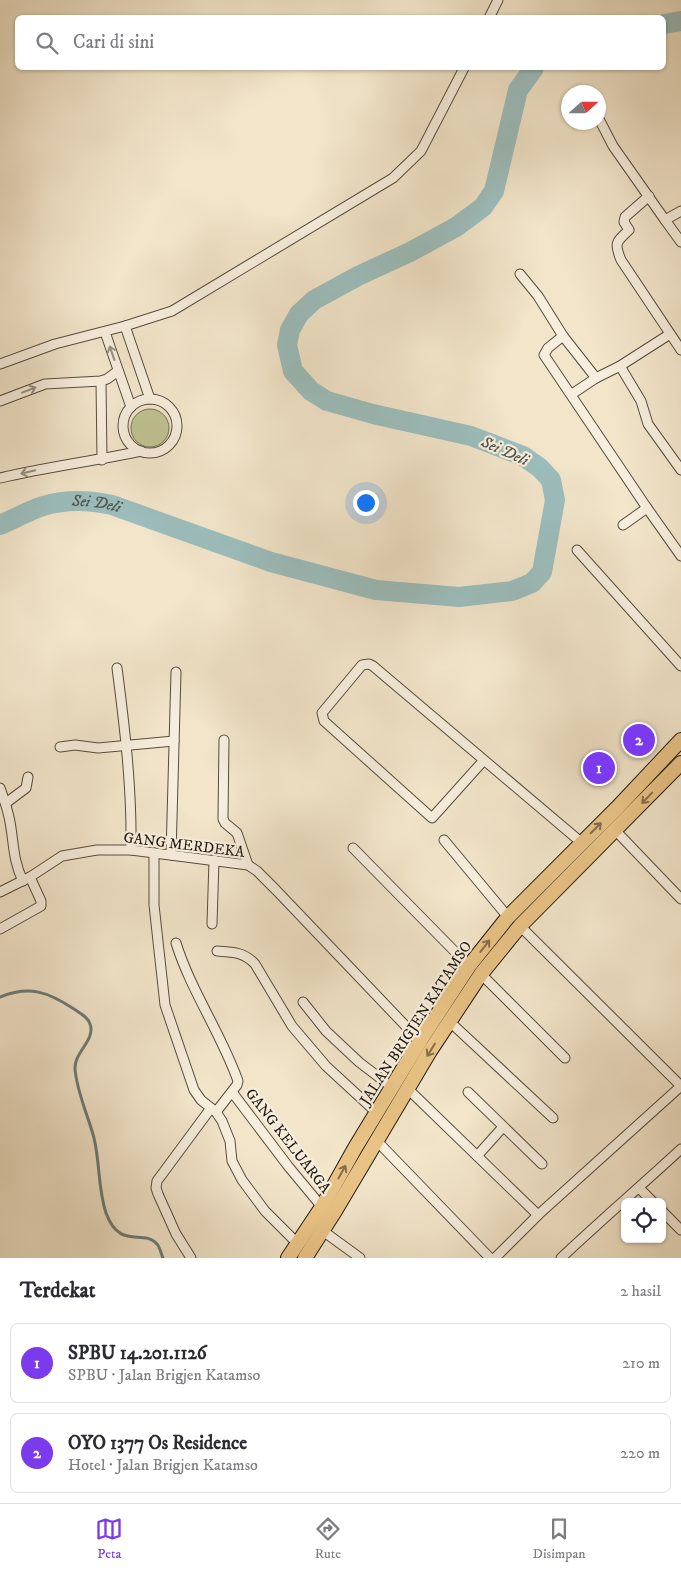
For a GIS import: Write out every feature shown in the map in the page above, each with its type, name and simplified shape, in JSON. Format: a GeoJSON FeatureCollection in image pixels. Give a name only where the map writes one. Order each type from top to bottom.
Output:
{"type":"FeatureCollection","features":[{"type":"Feature","properties":{"kind":"main road","name":"JALAN BRIGJEN KATAMSO"},"geometry":{"type":"LineString","coordinates":[[305,1258],[449,1021],[475,970],[508,917],[681,740]]}},
{"type":"Feature","properties":{"kind":"main road","name":"JALAN BRIGJEN KATAMSO"},"geometry":{"type":"LineString","coordinates":[[288,1258],[322,1207],[420,1041],[475,970],[679,768]]}},
{"type":"Feature","properties":{"kind":"main road"},"geometry":{"type":"LineString","coordinates":[[616,808],[628,818]]}},
{"type":"Feature","properties":{"kind":"street"},"geometry":{"type":"LineString","coordinates":[[490,15],[498,0]]}},
{"type":"Feature","properties":{"kind":"street"},"geometry":{"type":"LineString","coordinates":[[0,364],[54,344],[105,332],[172,311],[190,302],[393,178],[408,166],[421,151],[463,70]]}},
{"type":"Feature","properties":{"kind":"street"},"geometry":{"type":"LineString","coordinates":[[605,130],[613,146],[681,242]]}},
{"type":"Feature","properties":{"kind":"street"},"geometry":{"type":"LineString","coordinates":[[649,196],[625,217],[624,222],[629,230],[621,236],[617,251],[621,260],[675,338],[681,350]]}},
{"type":"Feature","properties":{"kind":"street"},"geometry":{"type":"LineString","coordinates":[[665,220],[681,211]]}},
{"type":"Feature","properties":{"kind":"street"},"geometry":{"type":"LineString","coordinates":[[520,274],[538,296],[563,336],[596,378]]}},
{"type":"Feature","properties":{"kind":"street"},"geometry":{"type":"LineString","coordinates":[[125,326],[150,399]]}},
{"type":"Feature","properties":{"kind":"street"},"geometry":{"type":"LineString","coordinates":[[105,332],[131,407]]}},
{"type":"Feature","properties":{"kind":"street"},"geometry":{"type":"LineString","coordinates":[[563,336],[548,348],[544,356],[572,394],[681,556]]}},
{"type":"Feature","properties":{"kind":"street"},"geometry":{"type":"LineString","coordinates":[[572,394],[596,378],[675,338]]}},
{"type":"Feature","properties":{"kind":"street"},"geometry":{"type":"LineString","coordinates":[[620,366],[641,401],[648,424],[681,470]]}},
{"type":"Feature","properties":{"kind":"street"},"geometry":{"type":"LineString","coordinates":[[0,401],[45,384],[101,381],[118,371]]}},
{"type":"Feature","properties":{"kind":"street"},"geometry":{"type":"LineString","coordinates":[[101,381],[102,460]]}},
{"type":"Feature","properties":{"kind":"street"},"geometry":{"type":"LineString","coordinates":[[150,399],[160,401],[169,407],[175,416],[177,426],[175,436],[170,445],[161,451],[151,453],[141,451],[132,446],[126,437],[123,426],[125,416],[131,407],[140,401],[150,399]]}},
{"type":"Feature","properties":{"kind":"street"},"geometry":{"type":"LineString","coordinates":[[0,478],[34,470],[102,460],[141,451]]}},
{"type":"Feature","properties":{"kind":"street"},"geometry":{"type":"LineString","coordinates":[[623,525],[647,508]]}},
{"type":"Feature","properties":{"kind":"street"},"geometry":{"type":"LineString","coordinates":[[577,550],[681,666]]}},
{"type":"Feature","properties":{"kind":"street"},"geometry":{"type":"LineString","coordinates":[[484,760],[432,818],[324,721],[322,713],[362,665],[369,664],[484,760],[582,843]]}},
{"type":"Feature","properties":{"kind":"street"},"geometry":{"type":"LineString","coordinates":[[118,668],[127,746],[132,817],[132,850]]}},
{"type":"Feature","properties":{"kind":"street"},"geometry":{"type":"LineString","coordinates":[[171,854],[176,672]]}},
{"type":"Feature","properties":{"kind":"street"},"geometry":{"type":"LineString","coordinates":[[224,740],[224,818],[228,826],[238,833],[248,865]]}},
{"type":"Feature","properties":{"kind":"street"},"geometry":{"type":"LineString","coordinates":[[60,747],[75,745],[98,748],[174,741]]}},
{"type":"Feature","properties":{"kind":"street"},"geometry":{"type":"LineString","coordinates":[[6,803],[26,788],[28,777]]}},
{"type":"Feature","properties":{"kind":"street"},"geometry":{"type":"LineString","coordinates":[[0,788],[6,803],[18,870],[27,879],[41,901],[40,906],[0,930]]}},
{"type":"Feature","properties":{"kind":"street"},"geometry":{"type":"LineString","coordinates":[[616,830],[681,900]]}},
{"type":"Feature","properties":{"kind":"street"},"geometry":{"type":"LineString","coordinates":[[444,840],[508,917]]}},
{"type":"Feature","properties":{"kind":"street"},"geometry":{"type":"LineString","coordinates":[[353,848],[565,1058]]}},
{"type":"Feature","properties":{"kind":"street","name":"GANG MERDEKA"},"geometry":{"type":"LineString","coordinates":[[0,892],[27,879],[62,856],[97,850],[132,850],[248,865],[257,871],[276,890],[420,1041]]}},
{"type":"Feature","properties":{"kind":"street"},"geometry":{"type":"LineString","coordinates":[[154,853],[154,905],[165,1005],[194,1090],[201,1100],[222,1121],[230,1141],[232,1160],[242,1180],[265,1211],[298,1244]]}},
{"type":"Feature","properties":{"kind":"street"},"geometry":{"type":"LineString","coordinates":[[212,924],[214,860]]}},
{"type":"Feature","properties":{"kind":"street"},"geometry":{"type":"LineString","coordinates":[[494,1258],[538,1215],[681,1086],[520,926]]}},
{"type":"Feature","properties":{"kind":"street"},"geometry":{"type":"LineString","coordinates":[[176,943],[191,982],[238,1081],[232,1092],[213,1110],[157,1181],[156,1188],[158,1194],[176,1234],[191,1258]]}},
{"type":"Feature","properties":{"kind":"street"},"geometry":{"type":"LineString","coordinates":[[217,951],[234,952],[248,957],[255,964],[292,1026],[326,1066],[377,1113]]}},
{"type":"Feature","properties":{"kind":"street"},"geometry":{"type":"LineString","coordinates":[[303,1002],[326,1031],[360,1062],[393,1088]]}},
{"type":"Feature","properties":{"kind":"street"},"geometry":{"type":"LineString","coordinates":[[449,1021],[553,1118]]}},
{"type":"Feature","properties":{"kind":"street"},"geometry":{"type":"LineString","coordinates":[[408,1089],[538,1215]]}},
{"type":"Feature","properties":{"kind":"street","name":"GANG KELUARGA"},"geometry":{"type":"LineString","coordinates":[[232,1092],[288,1166],[322,1207]]}},
{"type":"Feature","properties":{"kind":"street"},"geometry":{"type":"LineString","coordinates":[[468,1092],[542,1164]]}},
{"type":"Feature","properties":{"kind":"street"},"geometry":{"type":"LineString","coordinates":[[477,1156],[503,1127]]}},
{"type":"Feature","properties":{"kind":"street"},"geometry":{"type":"LineString","coordinates":[[376,1140],[489,1258]]}},
{"type":"Feature","properties":{"kind":"street"},"geometry":{"type":"LineString","coordinates":[[561,1258],[606,1215],[639,1188],[681,1149]]}},
{"type":"Feature","properties":{"kind":"street"},"geometry":{"type":"LineString","coordinates":[[639,1188],[649,1198]]}},
{"type":"Feature","properties":{"kind":"street"},"geometry":{"type":"LineString","coordinates":[[666,1215],[681,1230]]}},
{"type":"Feature","properties":{"kind":"street"},"geometry":{"type":"LineString","coordinates":[[323,1231],[360,1258]]}},
{"type":"Feature","properties":{"kind":"green space"},"geometry":{"type":"Polygon","coordinates":[[[150,409],[163,415],[169,428],[163,441],[150,447],[137,441],[131,428],[137,415],[150,409]]]}},
{"type":"Feature","properties":{"kind":"waterway","name":"Sei Deli"},"geometry":{"type":"LineString","coordinates":[[666,24],[681,21]]}},
{"type":"Feature","properties":{"kind":"waterway","name":"Sei Deli"},"geometry":{"type":"LineString","coordinates":[[0,525],[43,506],[69,501],[95,502],[112,505],[271,562],[376,590],[459,597],[512,591],[532,583],[542,572],[555,500],[551,480],[540,468],[523,456],[471,436],[373,414],[327,401],[311,391],[293,371],[287,345],[290,330],[299,314],[314,300],[456,227],[483,207],[494,191],[518,90],[533,70]]}},
{"type":"Feature","properties":{"kind":"waterway"},"geometry":{"type":"LineString","coordinates":[[0,997],[21,991],[38,992],[56,998],[88,1019],[91,1030],[90,1035],[78,1057],[75,1069],[80,1095],[94,1138],[106,1213],[118,1232],[132,1237],[151,1240],[157,1244],[163,1258]]}},
{"type":"Feature","properties":{"kind":"place","name":"OYO 1377 Os Residence"},"geometry":{"type":"Point","coordinates":[639,740]}},
{"type":"Feature","properties":{"kind":"place","name":"SPBU 14.201.1126"},"geometry":{"type":"Point","coordinates":[599,768]}}]}
